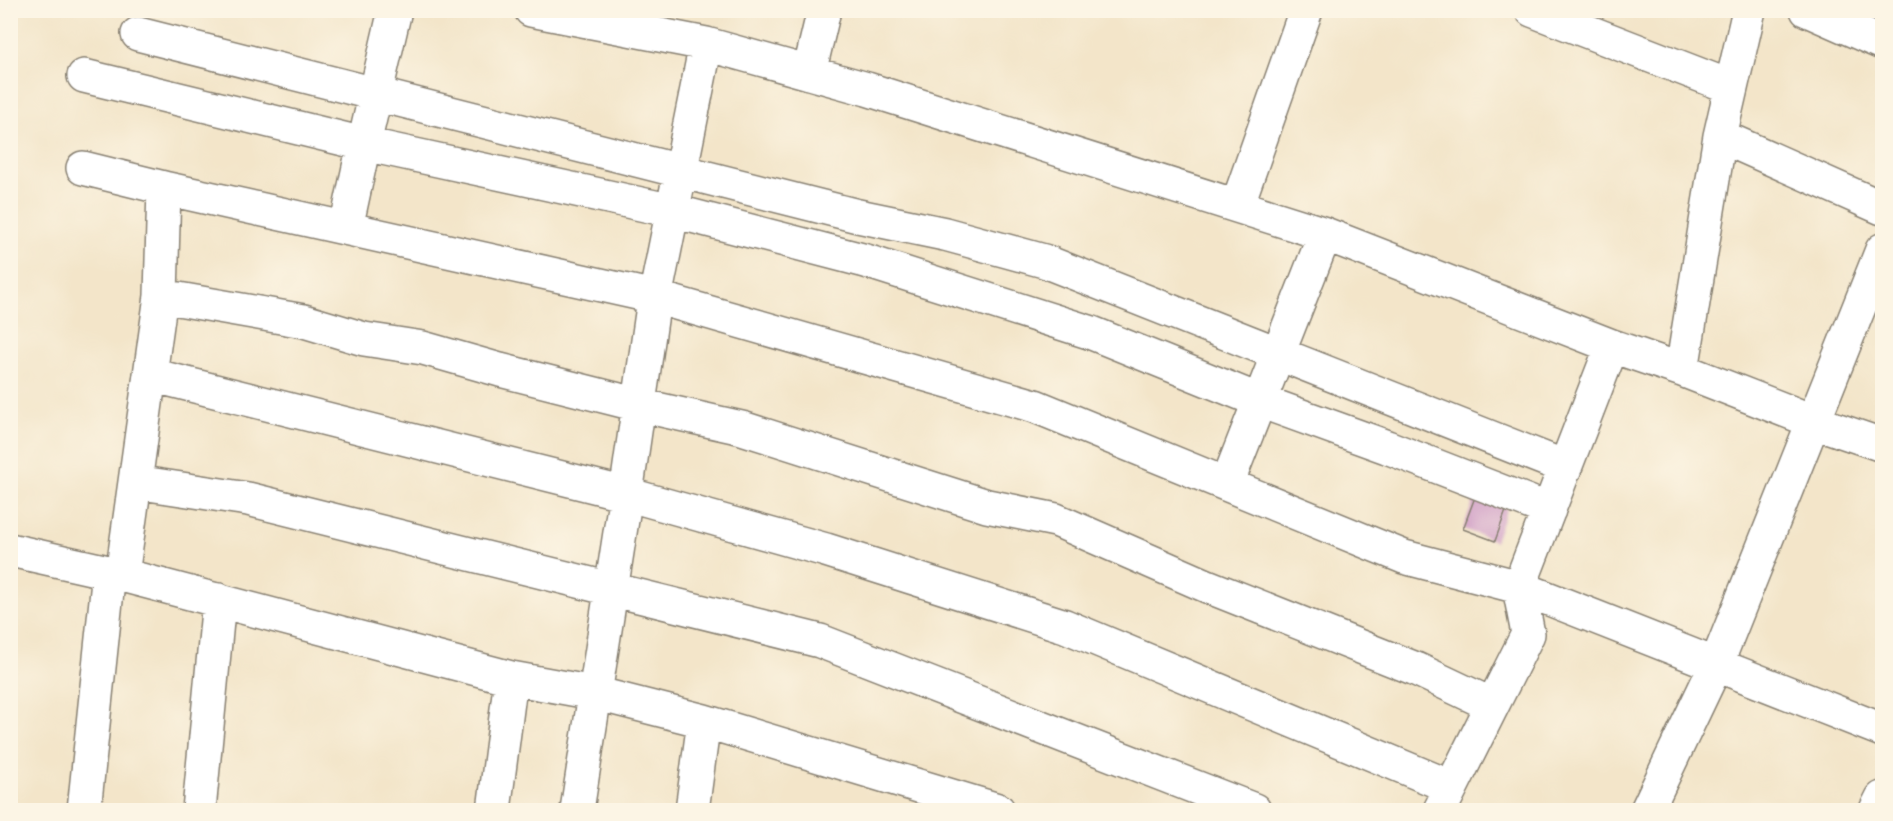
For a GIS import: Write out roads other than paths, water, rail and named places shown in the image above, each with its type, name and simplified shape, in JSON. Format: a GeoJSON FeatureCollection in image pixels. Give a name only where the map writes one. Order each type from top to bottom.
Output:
{"type":"FeatureCollection","features":[{"type":"Feature","properties":{"kind":"street"},"geometry":{"type":"LineString","coordinates":[[346,228],[395,10]]}},
{"type":"Feature","properties":{"kind":"street"},"geometry":{"type":"LineString","coordinates":[[531,10],[706,44],[809,73],[1325,234],[1612,346],[1882,445]]}},
{"type":"Feature","properties":{"kind":"street"},"geometry":{"type":"LineString","coordinates":[[809,73],[824,10]]}},
{"type":"Feature","properties":{"kind":"street"},"geometry":{"type":"LineString","coordinates":[[1237,206],[1306,10]]}},
{"type":"Feature","properties":{"kind":"street"},"geometry":{"type":"LineString","coordinates":[[1532,10],[1731,87]]}},
{"type":"Feature","properties":{"kind":"street"},"geometry":{"type":"LineString","coordinates":[[1682,370],[1720,136],[1749,10]]}},
{"type":"Feature","properties":{"kind":"street"},"geometry":{"type":"LineString","coordinates":[[1807,10],[1882,43]]}},
{"type":"Feature","properties":{"kind":"street"},"geometry":{"type":"LineString","coordinates":[[138,34],[858,216],[945,234],[1044,261],[1565,466]]}},
{"type":"Feature","properties":{"kind":"street"},"geometry":{"type":"LineString","coordinates":[[577,810],[655,297],[706,44]]}},
{"type":"Feature","properties":{"kind":"street"},"geometry":{"type":"LineString","coordinates":[[84,76],[364,144],[673,211],[866,261],[1092,333],[1260,401],[1549,510]]}},
{"type":"Feature","properties":{"kind":"street"},"geometry":{"type":"LineString","coordinates":[[1720,136],[1882,208]]}},
{"type":"Feature","properties":{"kind":"street"},"geometry":{"type":"LineString","coordinates":[[83,168],[655,297],[1035,406],[1404,556],[1519,587],[1882,730]]}},
{"type":"Feature","properties":{"kind":"street"},"geometry":{"type":"LineString","coordinates":[[84,810],[115,574],[135,482],[151,375],[161,296],[165,188]]}},
{"type":"Feature","properties":{"kind":"street"},"geometry":{"type":"LineString","coordinates":[[1227,484],[1325,234]]}},
{"type":"Feature","properties":{"kind":"street"},"geometry":{"type":"LineString","coordinates":[[1647,810],[1716,665],[1882,250]]}},
{"type":"Feature","properties":{"kind":"street"},"geometry":{"type":"LineString","coordinates":[[161,296],[304,321],[364,339],[423,348],[639,405],[742,428],[987,506],[1056,520],[1207,586],[1416,669],[1492,705]]}},
{"type":"Feature","properties":{"kind":"street"},"geometry":{"type":"LineString","coordinates":[[151,375],[626,494],[826,550],[1065,626],[1446,799],[1527,634],[1519,587],[1612,346]]}},
{"type":"Feature","properties":{"kind":"street"},"geometry":{"type":"LineString","coordinates":[[135,482],[248,499],[820,641],[1254,810]]}},
{"type":"Feature","properties":{"kind":"street"},"geometry":{"type":"LineString","coordinates":[[10,550],[219,600],[511,678],[594,693],[704,721],[999,810]]}},
{"type":"Feature","properties":{"kind":"street"},"geometry":{"type":"LineString","coordinates":[[199,810],[219,600]]}},
{"type":"Feature","properties":{"kind":"street"},"geometry":{"type":"LineString","coordinates":[[494,810],[511,678]]}},
{"type":"Feature","properties":{"kind":"street"},"geometry":{"type":"LineString","coordinates":[[692,810],[704,721]]}},
{"type":"Feature","properties":{"kind":"street"},"geometry":{"type":"LineString","coordinates":[[1876,810],[1882,798]]}}]}
